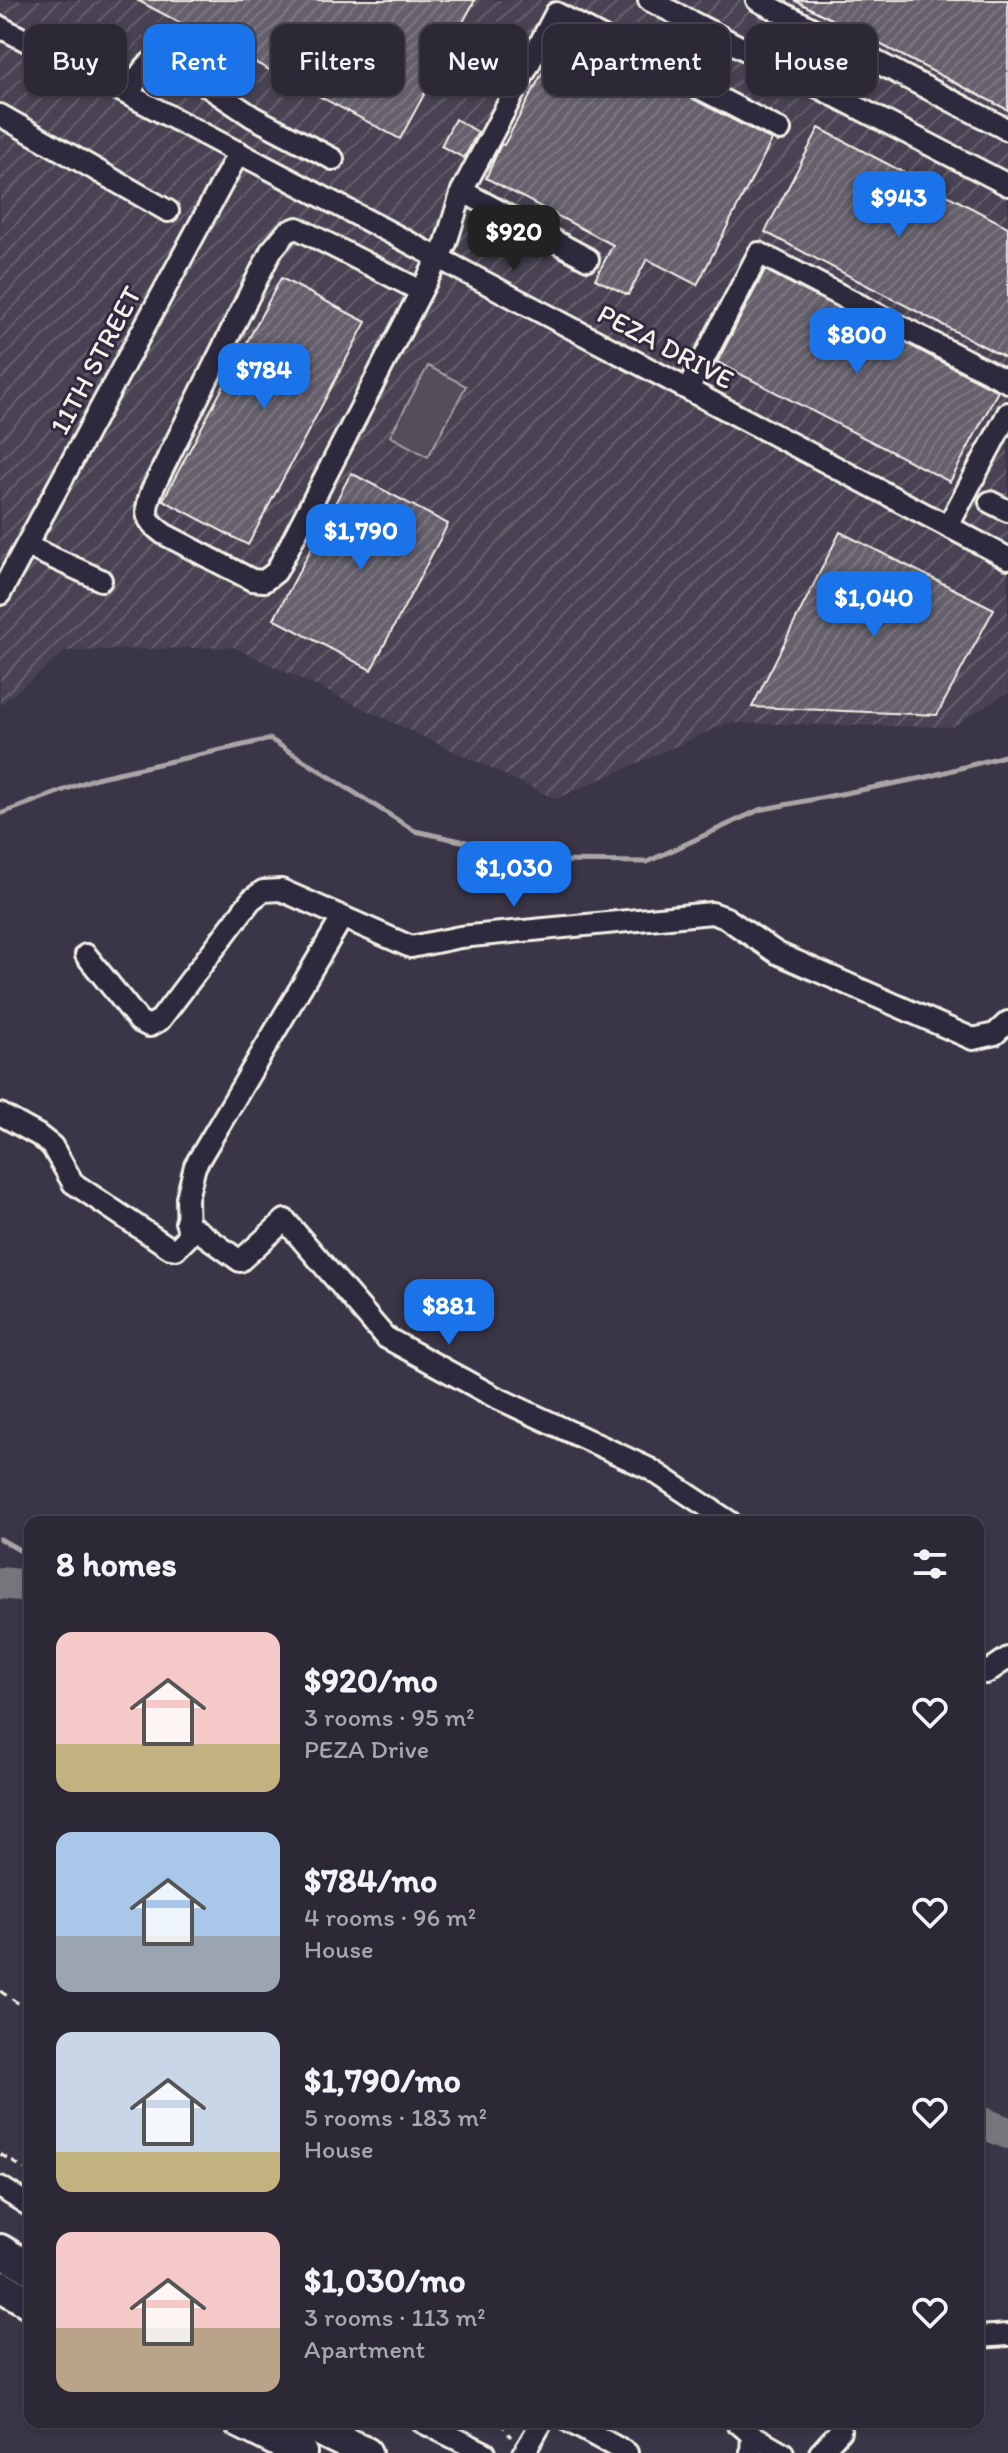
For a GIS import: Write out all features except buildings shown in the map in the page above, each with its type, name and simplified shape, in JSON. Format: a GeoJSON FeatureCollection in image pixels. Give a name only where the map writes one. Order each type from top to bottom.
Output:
{"type":"FeatureCollection","features":[{"type":"Feature","properties":{"kind":"highway"},"geometry":{"type":"LineString","coordinates":[[0,2250],[24,2264]]}},
{"type":"Feature","properties":{"kind":"highway"},"geometry":{"type":"LineString","coordinates":[[0,2285],[24,2299]]}},
{"type":"Feature","properties":{"kind":"highway"},"geometry":{"type":"LineString","coordinates":[[251,2428],[301,2453]]}},
{"type":"Feature","properties":{"kind":"highway"},"geometry":{"type":"LineString","coordinates":[[315,2428],[366,2453]]}},
{"type":"Feature","properties":{"kind":"street"},"geometry":{"type":"LineString","coordinates":[[649,0],[1008,185]]}},
{"type":"Feature","properties":{"kind":"street"},"geometry":{"type":"LineString","coordinates":[[757,0],[1008,130]]}},
{"type":"Feature","properties":{"kind":"street"},"geometry":{"type":"LineString","coordinates":[[421,291],[297,228],[287,232],[271,251],[152,490],[146,509],[151,525],[252,580],[264,581],[276,572],[446,243],[462,191],[556,13],[780,130]]}},
{"type":"Feature","properties":{"kind":"street","name":"PEZA DRIVE"},"geometry":{"type":"LineString","coordinates":[[0,27],[1008,558]]}},
{"type":"Feature","properties":{"kind":"street"},"geometry":{"type":"LineString","coordinates":[[129,95],[150,62],[159,58],[174,64],[253,117],[333,159]]}},
{"type":"Feature","properties":{"kind":"street"},"geometry":{"type":"LineString","coordinates":[[0,115],[168,211]]}},
{"type":"Feature","properties":{"kind":"street","name":"11TH STREET"},"geometry":{"type":"LineString","coordinates":[[0,594],[239,152]]}},
{"type":"Feature","properties":{"kind":"street"},"geometry":{"type":"LineString","coordinates":[[462,191],[588,259]]}},
{"type":"Feature","properties":{"kind":"street"},"geometry":{"type":"LineString","coordinates":[[688,389],[759,253],[1008,382]]}},
{"type":"Feature","properties":{"kind":"street"},"geometry":{"type":"LineString","coordinates":[[948,526],[1008,413]]}},
{"type":"Feature","properties":{"kind":"street"},"geometry":{"type":"LineString","coordinates":[[27,546],[101,580]]}},
{"type":"Feature","properties":{"kind":"street"},"geometry":{"type":"LineString","coordinates":[[86,955],[139,1021],[149,1026],[160,1020],[251,900],[263,891],[281,890],[411,947],[460,937],[712,913],[726,918],[777,953],[973,1039],[995,1034],[1008,1022]]}},
{"type":"Feature","properties":{"kind":"street"},"geometry":{"type":"LineString","coordinates":[[0,1114],[52,1146],[73,1183],[176,1249],[188,1237],[187,1198],[195,1166],[342,918]]}},
{"type":"Feature","properties":{"kind":"street"},"geometry":{"type":"LineString","coordinates":[[186,1222],[240,1261],[285,1220],[385,1337],[493,1396],[650,1469],[721,1516]]}},
{"type":"Feature","properties":{"kind":"street"},"geometry":{"type":"LineString","coordinates":[[984,1673],[1008,1658]]}},
{"type":"Feature","properties":{"kind":"street"},"geometry":{"type":"LineString","coordinates":[[0,2187],[24,2202]]}},
{"type":"Feature","properties":{"kind":"street"},"geometry":{"type":"LineString","coordinates":[[984,2337],[1008,2335]]}},
{"type":"Feature","properties":{"kind":"street"},"geometry":{"type":"LineString","coordinates":[[434,2428],[485,2453]]}},
{"type":"Feature","properties":{"kind":"street"},"geometry":{"type":"LineString","coordinates":[[524,2453],[540,2428]]}},
{"type":"Feature","properties":{"kind":"street"},"geometry":{"type":"LineString","coordinates":[[581,2428],[627,2453]]}},
{"type":"Feature","properties":{"kind":"street"},"geometry":{"type":"LineString","coordinates":[[820,2453],[840,2428]]}},
{"type":"Feature","properties":{"kind":"street"},"geometry":{"type":"LineString","coordinates":[[747,2437],[783,2453]]}},
{"type":"Feature","properties":{"kind":"path"},"geometry":{"type":"LineString","coordinates":[[0,1991],[24,2007]]}},
{"type":"Feature","properties":{"kind":"path"},"geometry":{"type":"LineString","coordinates":[[0,2154],[24,2168]]}},
{"type":"Feature","properties":{"kind":"shaded area"},"geometry":{"type":"Polygon","coordinates":[[[0,0],[1008,0],[1008,692],[952,727],[728,723],[556,799],[233,647],[66,651],[0,705],[0,0]]]}},
{"type":"Feature","properties":{"kind":"shaded area"},"geometry":{"type":"Polygon","coordinates":[[[428,366],[466,386],[428,457],[390,436],[428,366]]]}},
{"type":"Feature","properties":{"kind":"waterway"},"geometry":{"type":"LineString","coordinates":[[0,814],[96,778],[270,739],[415,831],[553,861],[647,862],[759,810],[927,777],[1008,755]]}},
{"type":"Feature","properties":{"kind":"waterway"},"geometry":{"type":"LineString","coordinates":[[0,1539],[24,1553]]}},
{"type":"Feature","properties":{"kind":"waterway"},"geometry":{"type":"LineString","coordinates":[[0,1583],[24,1585]]}},
{"type":"Feature","properties":{"kind":"waterway"},"geometry":{"type":"LineString","coordinates":[[984,2123],[1008,2133]]}}]}
